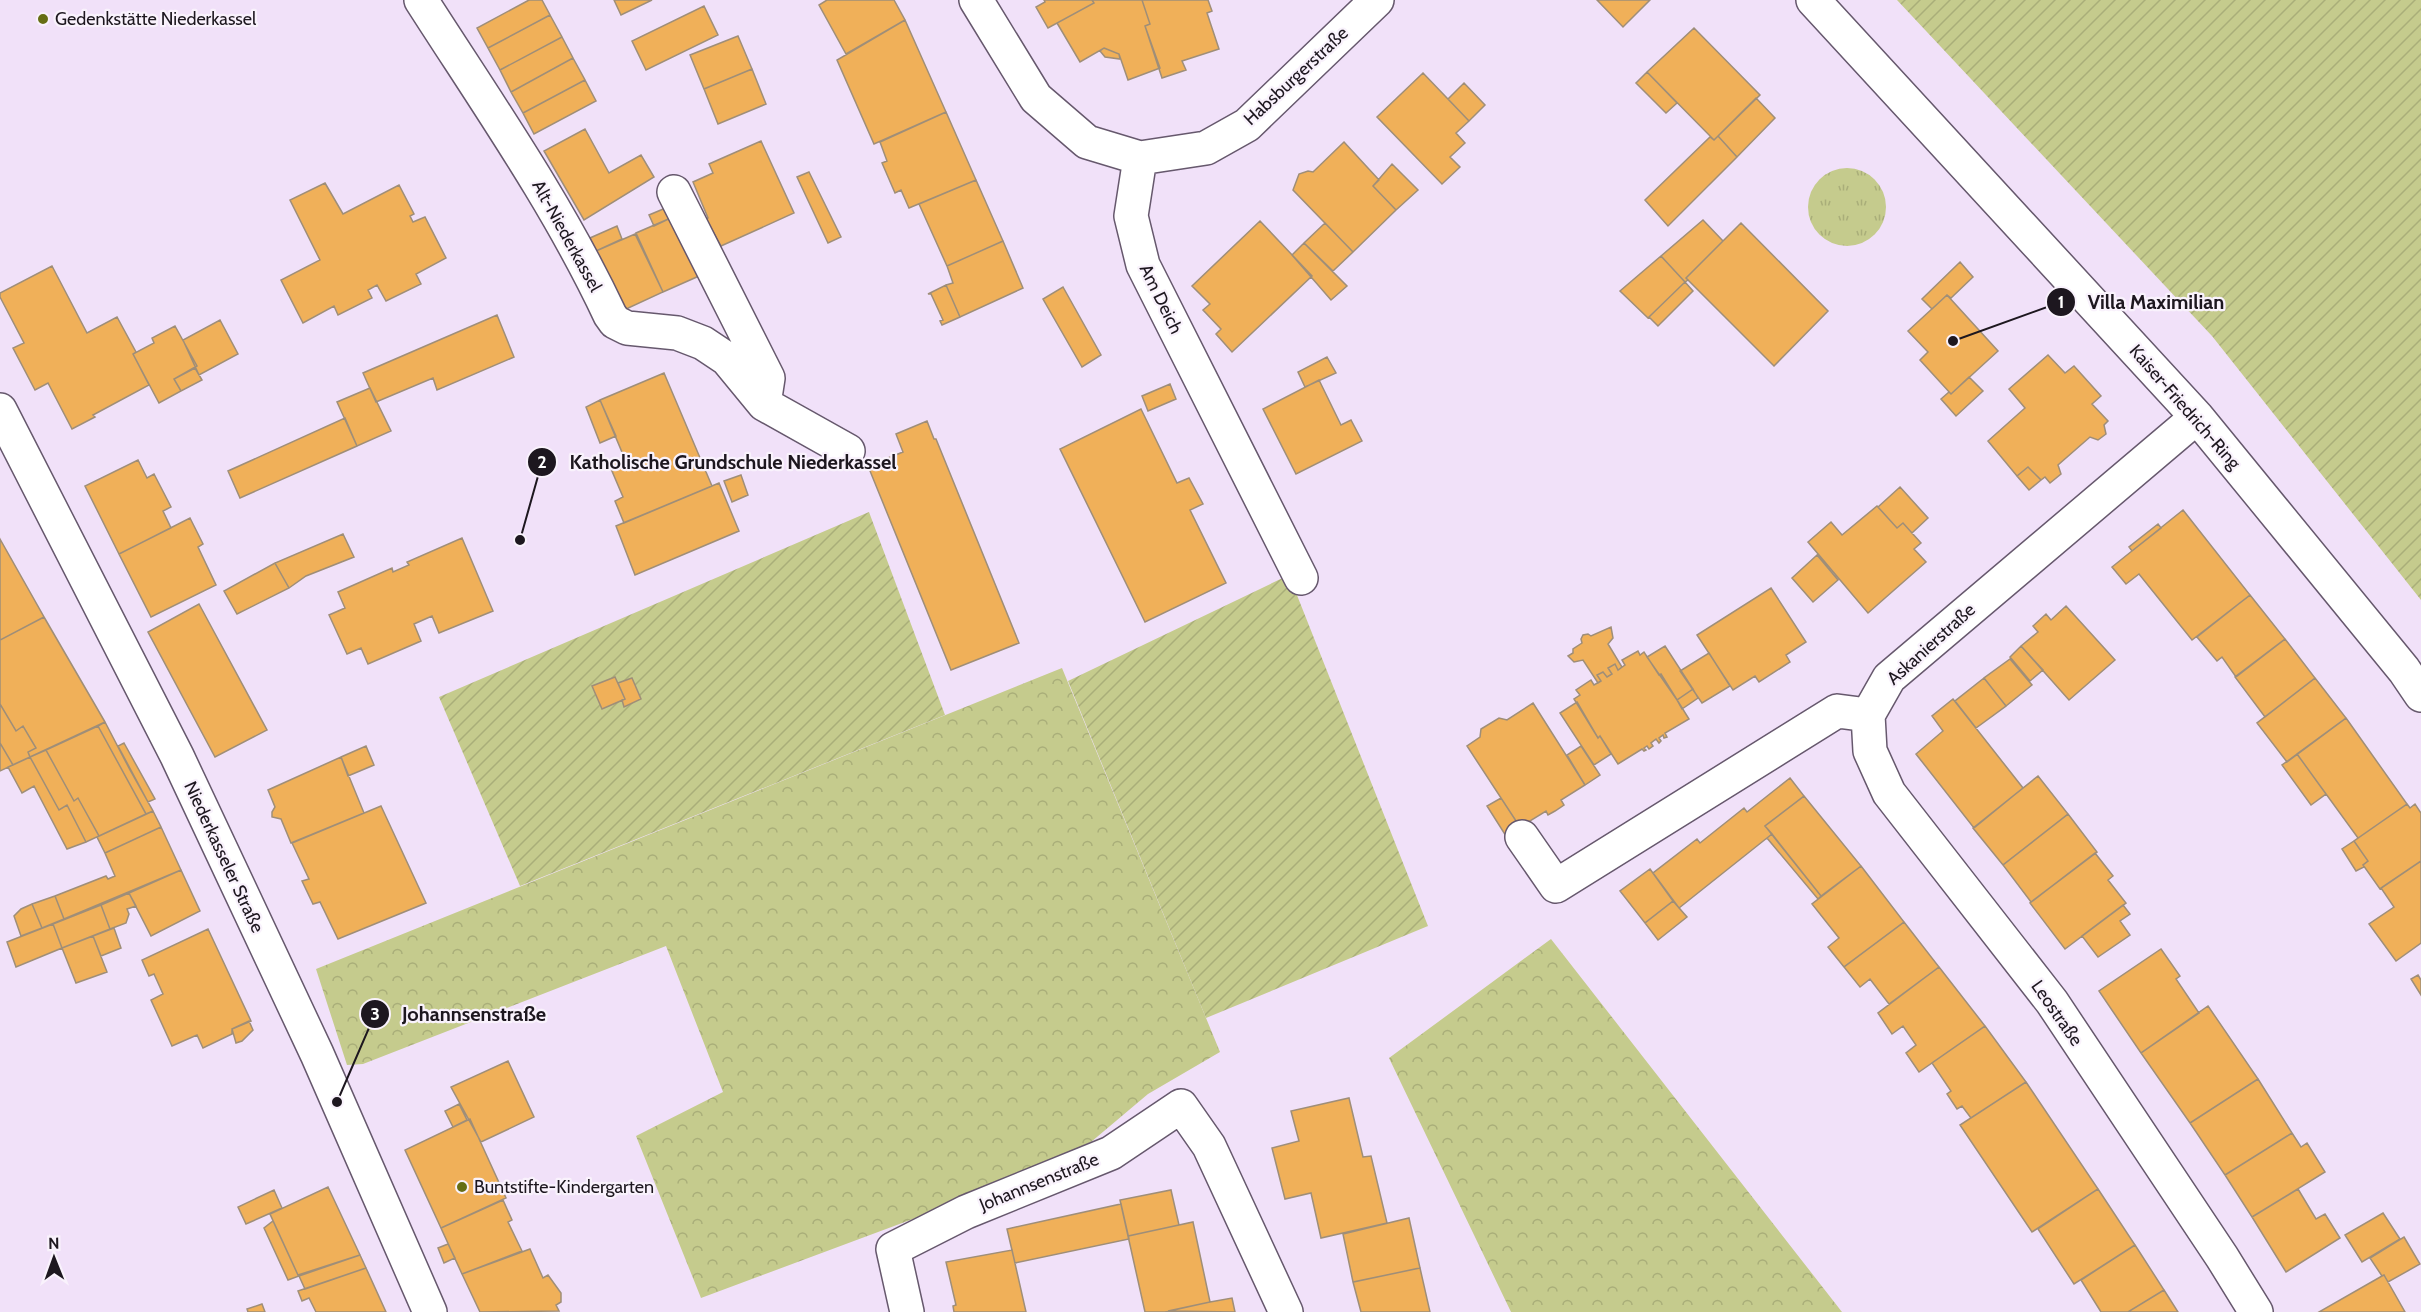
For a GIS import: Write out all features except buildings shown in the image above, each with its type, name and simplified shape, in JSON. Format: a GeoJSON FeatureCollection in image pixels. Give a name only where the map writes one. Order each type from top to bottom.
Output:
{"type":"FeatureCollection","features":[{"type":"Feature","properties":{"kind":"street","name":"Alt-Niederkassel"},"geometry":{"type":"LineString","coordinates":[[421,0],[525,162],[584,261],[615,322],[627,328],[678,333],[703,343],[728,359],[764,404]]}},
{"type":"Feature","properties":{"kind":"street"},"geometry":{"type":"LineString","coordinates":[[976,0],[1036,98],[1087,142],[1140,158]]}},
{"type":"Feature","properties":{"kind":"street","name":"Habsburgerstraße"},"geometry":{"type":"LineString","coordinates":[[1140,158],[1206,148],[1247,125],[1377,0]]}},
{"type":"Feature","properties":{"kind":"street","name":"Kaiser-Friedrich-Ring"},"geometry":{"type":"LineString","coordinates":[[1813,0],[2197,417],[2404,670],[2421,695]]}},
{"type":"Feature","properties":{"kind":"street","name":"Am Deich"},"geometry":{"type":"LineString","coordinates":[[1140,158],[1131,216],[1143,265],[1301,578]]}},
{"type":"Feature","properties":{"kind":"street"},"geometry":{"type":"LineString","coordinates":[[674,192],[768,378],[764,404],[848,451]]}},
{"type":"Feature","properties":{"kind":"street","name":"Niederkasseler Straße"},"geometry":{"type":"LineString","coordinates":[[0,410],[185,774],[317,1054],[430,1312]]}},
{"type":"Feature","properties":{"kind":"street","name":"Askanierstraße"},"geometry":{"type":"LineString","coordinates":[[1868,715],[1889,678],[2197,417]]}},
{"type":"Feature","properties":{"kind":"street"},"geometry":{"type":"LineString","coordinates":[[1522,837],[1556,886],[1837,711],[1868,715]]}},
{"type":"Feature","properties":{"kind":"street","name":"Leostraße"},"geometry":{"type":"LineString","coordinates":[[1868,715],[1870,751],[1889,793],[2052,1002],[2222,1257],[2256,1312]]}},
{"type":"Feature","properties":{"kind":"street","name":"Johannsenstraße"},"geometry":{"type":"LineString","coordinates":[[907,1312],[893,1249],[966,1212],[1111,1153],[1181,1106],[1209,1146],[1286,1312]]}},
{"type":"Feature","properties":{"kind":"green space"},"geometry":{"type":"Polygon","coordinates":[[[1897,0],[2421,0],[2421,600],[2212,336],[1897,0]]]}},
{"type":"Feature","properties":{"kind":"green space"},"geometry":{"type":"Polygon","coordinates":[[[1847,168],[1862,171],[1879,185],[1886,207],[1883,222],[1869,239],[1847,246],[1832,243],[1815,229],[1808,207],[1811,192],[1825,175],[1847,168]]]}},
{"type":"Feature","properties":{"kind":"green space"},"geometry":{"type":"Polygon","coordinates":[[[869,512],[945,715],[520,886],[439,697],[869,512]]]}},
{"type":"Feature","properties":{"kind":"green space"},"geometry":{"type":"Polygon","coordinates":[[[1289,575],[1428,926],[1206,1018],[1068,681],[1289,575]]]}},
{"type":"Feature","properties":{"kind":"green space"},"geometry":{"type":"Polygon","coordinates":[[[1062,668],[1220,1052],[1148,1094],[1091,1142],[921,1216],[701,1298],[636,1136],[723,1092],[666,946],[363,1064],[347,1065],[316,969],[1062,668]]]}},
{"type":"Feature","properties":{"kind":"green space"},"geometry":{"type":"Polygon","coordinates":[[[1551,939],[1842,1312],[1511,1312],[1389,1058],[1551,939]]]}},
{"type":"Feature","properties":{"kind":"place","name":"Gedenkstätte Niederkassel"},"geometry":{"type":"Point","coordinates":[43,19]}},
{"type":"Feature","properties":{"kind":"place","name":"Villa Maximilian"},"geometry":{"type":"Point","coordinates":[1953,341]}},
{"type":"Feature","properties":{"kind":"place","name":"Katholische Grundschule Niederkassel"},"geometry":{"type":"Point","coordinates":[520,540]}},
{"type":"Feature","properties":{"kind":"place","name":"Johannsenstraße"},"geometry":{"type":"Point","coordinates":[337,1102]}},
{"type":"Feature","properties":{"kind":"place","name":"Buntstifte-Kindergarten"},"geometry":{"type":"Point","coordinates":[462,1187]}}]}
